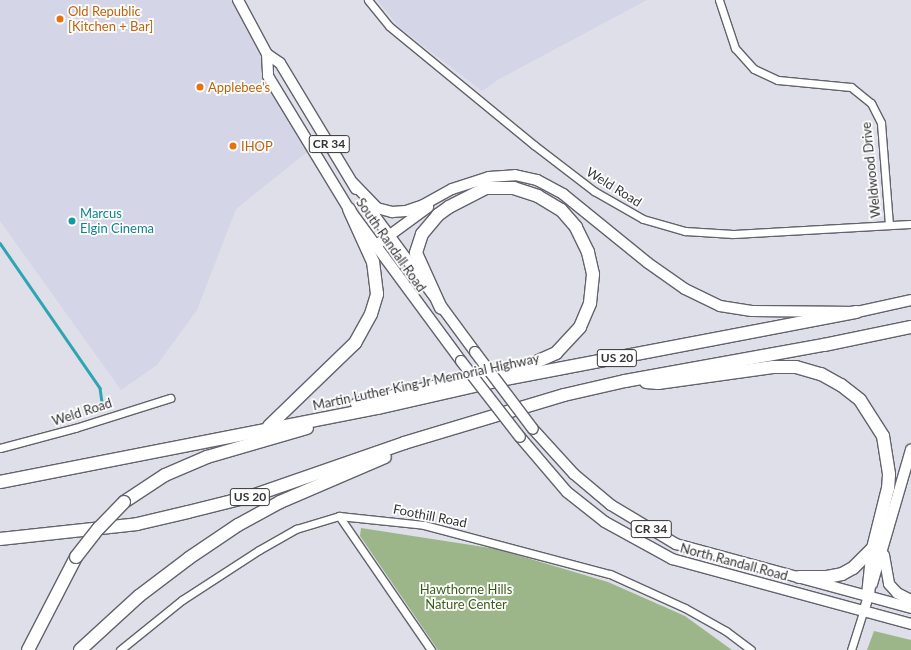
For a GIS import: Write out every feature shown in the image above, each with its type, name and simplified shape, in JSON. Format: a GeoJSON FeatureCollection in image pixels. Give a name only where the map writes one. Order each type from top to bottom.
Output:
{"type":"FeatureCollection","features":[{"type":"Feature","properties":{"kind":"highway"},"geometry":{"type":"LineString","coordinates":[[230,436],[527,366],[556,353],[580,327],[590,303],[594,274],[588,252],[576,227],[561,210],[538,196],[514,188],[486,188],[449,207],[438,215],[422,234],[416,254],[441,308]]}},
{"type":"Feature","properties":{"kind":"highway"},"geometry":{"type":"LineString","coordinates":[[270,426],[355,343],[371,314],[377,294],[373,262],[349,209]]}},
{"type":"Feature","properties":{"kind":"highway","name":"Martin Luther King Jr Memorial Highway"},"geometry":{"type":"LineString","coordinates":[[0,482],[378,408],[500,380],[857,312]]}},
{"type":"Feature","properties":{"kind":"highway","name":"US 20"},"geometry":{"type":"LineString","coordinates":[[0,538],[137,524],[252,496],[490,415],[625,381],[824,346],[911,327]]}},
{"type":"Feature","properties":{"kind":"highway"},"geometry":{"type":"LineString","coordinates":[[625,381],[658,383],[773,367],[796,367],[821,374],[841,385],[860,400],[872,415],[883,436],[888,460],[888,488],[878,550],[868,595]]}},
{"type":"Feature","properties":{"kind":"highway"},"geometry":{"type":"LineString","coordinates":[[28,650],[59,586],[76,557],[99,528],[124,502],[165,475],[207,457],[378,408]]}},
{"type":"Feature","properties":{"kind":"highway"},"geometry":{"type":"LineString","coordinates":[[80,650],[139,596],[189,558],[238,525],[311,488],[490,415]]}},
{"type":"Feature","properties":{"kind":"highway"},"geometry":{"type":"LineString","coordinates":[[798,577],[827,578],[842,574],[878,550]]}},
{"type":"Feature","properties":{"kind":"main road","name":"South Randall Road"},"geometry":{"type":"LineString","coordinates":[[238,0],[267,54],[268,76],[349,209],[461,361],[520,437]]}},
{"type":"Feature","properties":{"kind":"main road","name":"South Randall Road"},"geometry":{"type":"LineString","coordinates":[[267,54],[280,63],[353,183],[389,236],[441,308],[533,429]]}},
{"type":"Feature","properties":{"kind":"main road"},"geometry":{"type":"LineString","coordinates":[[353,183],[377,208],[392,212],[406,212],[423,205],[452,189],[489,176],[515,175],[537,180],[563,194],[648,263],[685,289],[720,306],[752,311],[857,312]]}},
{"type":"Feature","properties":{"kind":"main road"},"geometry":{"type":"LineString","coordinates":[[375,246],[452,189]]}},
{"type":"Feature","properties":{"kind":"main road","name":"US 20"},"geometry":{"type":"LineString","coordinates":[[857,312],[911,300]]}},
{"type":"Feature","properties":{"kind":"main road","name":"North Randall Road"},"geometry":{"type":"LineString","coordinates":[[533,429],[574,474],[611,505],[676,544],[868,595],[911,608]]}},
{"type":"Feature","properties":{"kind":"main road","name":"North Randall Road"},"geometry":{"type":"LineString","coordinates":[[520,437],[567,492],[605,522],[636,542],[672,559],[864,609],[911,624]]}},
{"type":"Feature","properties":{"kind":"main road"},"geometry":{"type":"LineString","coordinates":[[911,450],[878,550],[889,584],[897,593],[911,600]]}},
{"type":"Feature","properties":{"kind":"street","name":"Weld Road"},"geometry":{"type":"LineString","coordinates":[[368,0],[389,26],[534,145],[594,191],[643,219],[685,231],[733,234],[911,224]]}},
{"type":"Feature","properties":{"kind":"street","name":"Weldwood Drive"},"geometry":{"type":"LineString","coordinates":[[719,0],[735,48],[754,69],[767,76],[783,81],[840,84],[851,87],[871,103],[881,123],[889,225]]}},
{"type":"Feature","properties":{"kind":"street","name":"Weld Road"},"geometry":{"type":"LineString","coordinates":[[0,448],[75,428],[170,398]]}},
{"type":"Feature","properties":{"kind":"street"},"geometry":{"type":"LineString","coordinates":[[339,516],[431,650]]}},
{"type":"Feature","properties":{"kind":"street","name":"Foothill Road"},"geometry":{"type":"LineString","coordinates":[[120,650],[182,600],[259,550],[296,529],[339,516],[424,525],[610,574],[685,608],[726,631],[751,650]]}},
{"type":"Feature","properties":{"kind":"street"},"geometry":{"type":"LineString","coordinates":[[851,650],[868,595]]}},
{"type":"Feature","properties":{"kind":"shaded area"},"geometry":{"type":"Polygon","coordinates":[[[0,0],[235,0],[265,55],[266,78],[311,149],[236,209],[197,310],[157,365],[121,390],[0,221],[0,0]]]}},
{"type":"Feature","properties":{"kind":"shaded area"},"geometry":{"type":"Polygon","coordinates":[[[377,0],[647,0],[499,79],[482,91],[400,28],[377,0]]]}},
{"type":"Feature","properties":{"kind":"green space","name":"Hawthorne Hills Nature Center"},"geometry":{"type":"Polygon","coordinates":[[[361,528],[497,549],[608,582],[685,616],[732,650],[438,650],[360,536],[361,528]]]}},
{"type":"Feature","properties":{"kind":"green space"},"geometry":{"type":"Polygon","coordinates":[[[874,631],[911,640],[911,650],[867,650],[874,631]]]}},
{"type":"Feature","properties":{"kind":"waterway"},"geometry":{"type":"LineString","coordinates":[[0,243],[100,388],[102,403]]}},
{"type":"Feature","properties":{"kind":"place","name":"Old Republic [Kitchen + Bar]"},"geometry":{"type":"Point","coordinates":[60,19]}},
{"type":"Feature","properties":{"kind":"place","name":"Applebee's"},"geometry":{"type":"Point","coordinates":[200,87]}},
{"type":"Feature","properties":{"kind":"place","name":"IHOP"},"geometry":{"type":"Point","coordinates":[233,146]}},
{"type":"Feature","properties":{"kind":"place","name":"Marcus Elgin Cinema"},"geometry":{"type":"Point","coordinates":[72,221]}}]}
